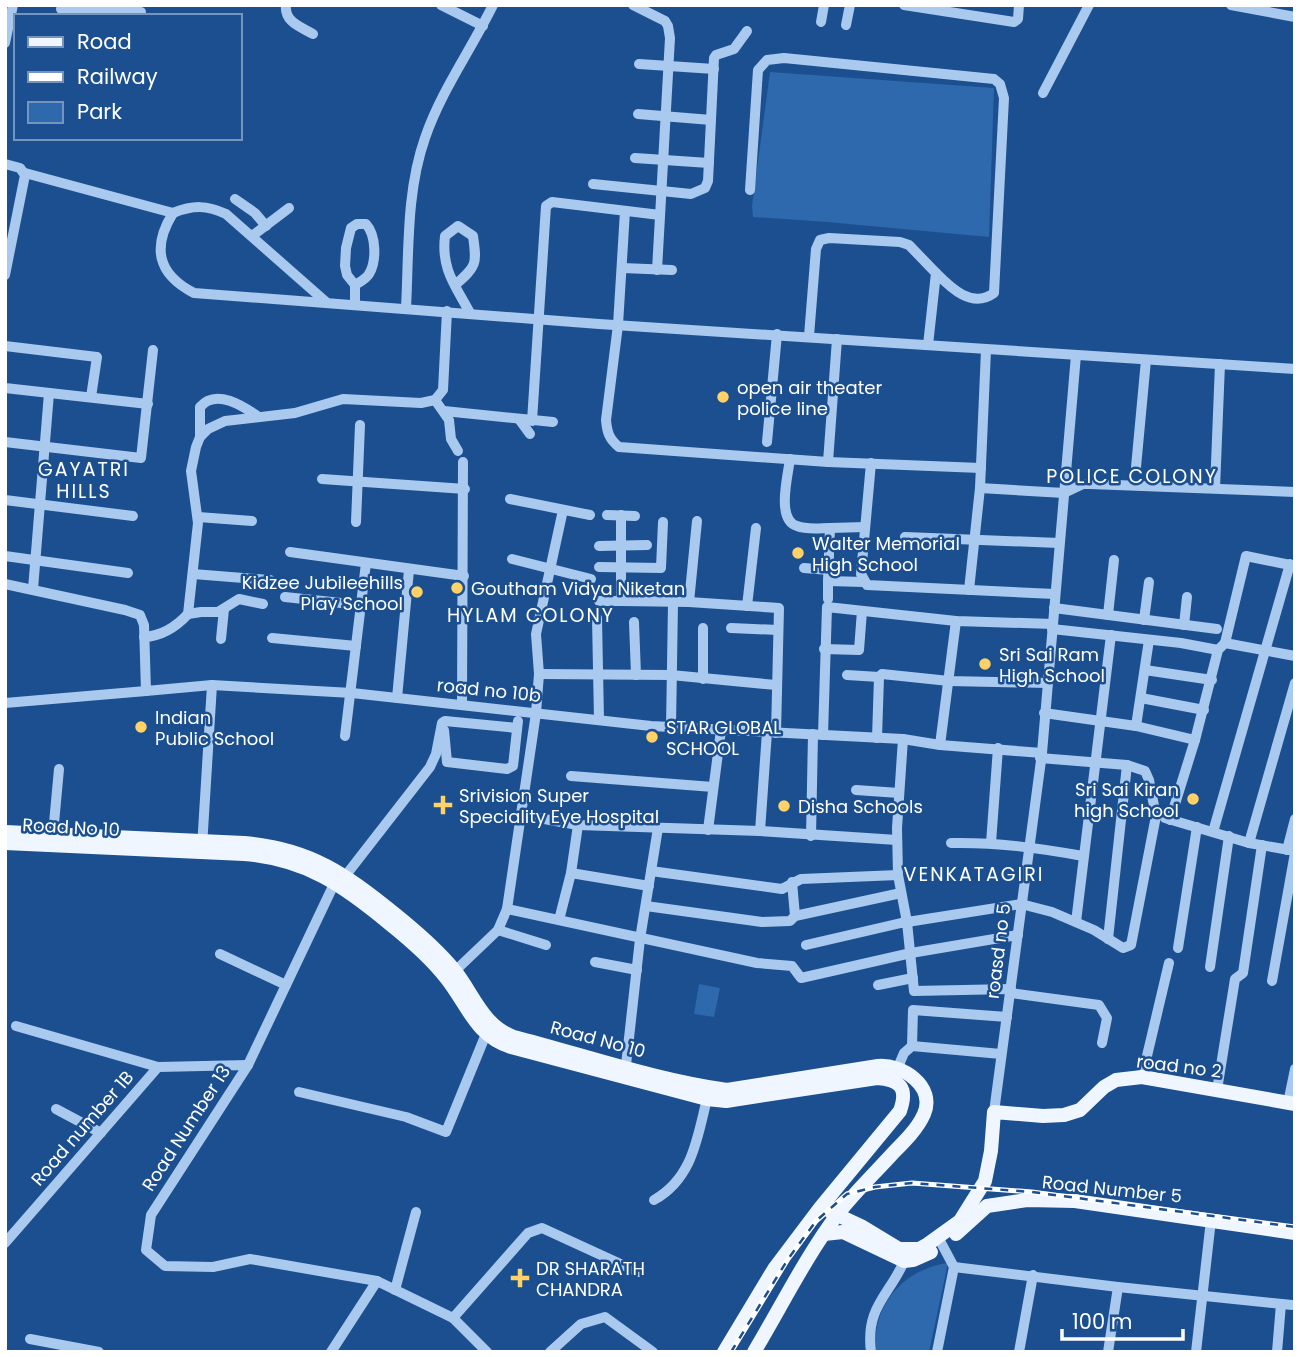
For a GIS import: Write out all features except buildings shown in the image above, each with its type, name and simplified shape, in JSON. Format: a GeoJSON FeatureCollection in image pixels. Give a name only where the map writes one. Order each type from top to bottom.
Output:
{"type":"FeatureCollection","features":[{"type":"Feature","properties":{"kind":"main road","name":"Road No 10"},"geometry":{"type":"LineString","coordinates":[[5,832],[202,846],[268,856],[340,879],[426,939],[455,971],[485,1016],[498,1030],[707,1099],[736,1101],[877,1078],[898,1083],[904,1100],[900,1111],[774,1269],[724,1352]]}},
{"type":"Feature","properties":{"kind":"main road","name":"Road No 10"},"geometry":{"type":"LineString","coordinates":[[5,843],[202,846]]}},
{"type":"Feature","properties":{"kind":"main road","name":"Road No 10"},"geometry":{"type":"LineString","coordinates":[[340,879],[354,894],[418,947],[446,978],[486,1034],[499,1043],[625,1072],[727,1090],[878,1066],[898,1067]]}},
{"type":"Feature","properties":{"kind":"main road"},"geometry":{"type":"LineString","coordinates":[[754,1352],[838,1214],[909,1137],[924,1114],[926,1104],[919,1084],[913,1076],[898,1067]]}},
{"type":"Feature","properties":{"kind":"main road","name":"road no 2"},"geometry":{"type":"LineString","coordinates":[[994,1112],[1064,1115],[1080,1110],[1104,1087],[1116,1080],[1142,1077],[1292,1104]]}},
{"type":"Feature","properties":{"kind":"main road"},"geometry":{"type":"LineString","coordinates":[[824,1234],[843,1232],[906,1256],[922,1257],[980,1204],[991,1151],[994,1112]]}},
{"type":"Feature","properties":{"kind":"main road","name":"Road Number 5"},"geometry":{"type":"LineString","coordinates":[[980,1204],[1027,1200],[1075,1201],[1295,1234]]}},
{"type":"Feature","properties":{"kind":"main road"},"geometry":{"type":"LineString","coordinates":[[820,1208],[838,1214],[906,1256]]}},
{"type":"Feature","properties":{"kind":"street"},"geometry":{"type":"LineString","coordinates":[[5,43],[13,5]]}},
{"type":"Feature","properties":{"kind":"street"},"geometry":{"type":"LineString","coordinates":[[286,5],[285,11],[291,21],[313,34]]}},
{"type":"Feature","properties":{"kind":"street"},"geometry":{"type":"LineString","coordinates":[[441,5],[483,26]]}},
{"type":"Feature","properties":{"kind":"street"},"geometry":{"type":"LineString","coordinates":[[406,308],[412,195],[421,152],[439,103],[493,5]]}},
{"type":"Feature","properties":{"kind":"street"},"geometry":{"type":"LineString","coordinates":[[633,5],[662,19],[668,26],[670,38],[657,270]]}},
{"type":"Feature","properties":{"kind":"street"},"geometry":{"type":"LineString","coordinates":[[821,22],[824,5]]}},
{"type":"Feature","properties":{"kind":"street"},"geometry":{"type":"LineString","coordinates":[[846,25],[850,5]]}},
{"type":"Feature","properties":{"kind":"street"},"geometry":{"type":"LineString","coordinates":[[904,5],[1014,22],[1018,19],[1020,5]]}},
{"type":"Feature","properties":{"kind":"street"},"geometry":{"type":"LineString","coordinates":[[1043,93],[1089,5]]}},
{"type":"Feature","properties":{"kind":"street"},"geometry":{"type":"LineString","coordinates":[[1231,5],[1295,17]]}},
{"type":"Feature","properties":{"kind":"street"},"geometry":{"type":"LineString","coordinates":[[61,9],[141,12]]}},
{"type":"Feature","properties":{"kind":"street"},"geometry":{"type":"LineString","coordinates":[[593,184],[691,194],[702,190],[708,181],[716,55],[734,49],[747,31]]}},
{"type":"Feature","properties":{"kind":"street"},"geometry":{"type":"LineString","coordinates":[[750,190],[758,70],[767,60],[784,58],[994,79],[1000,84],[1004,98],[994,293],[982,298],[964,296],[954,291],[905,243],[830,238],[820,240],[816,249],[809,336]]}},
{"type":"Feature","properties":{"kind":"street"},"geometry":{"type":"LineString","coordinates":[[639,64],[714,69]]}},
{"type":"Feature","properties":{"kind":"street"},"geometry":{"type":"LineString","coordinates":[[638,114],[711,120]]}},
{"type":"Feature","properties":{"kind":"street"},"geometry":{"type":"LineString","coordinates":[[635,158],[709,163]]}},
{"type":"Feature","properties":{"kind":"street"},"geometry":{"type":"LineString","coordinates":[[5,164],[20,168],[25,173],[173,213],[194,206],[216,209],[226,214],[326,302]]}},
{"type":"Feature","properties":{"kind":"street"},"geometry":{"type":"LineString","coordinates":[[5,275],[25,173]]}},
{"type":"Feature","properties":{"kind":"street"},"geometry":{"type":"LineString","coordinates":[[235,198],[255,213],[266,226]]}},
{"type":"Feature","properties":{"kind":"street"},"geometry":{"type":"LineString","coordinates":[[532,421],[547,204],[552,202],[660,215]]}},
{"type":"Feature","properties":{"kind":"street"},"geometry":{"type":"LineString","coordinates":[[252,236],[289,208]]}},
{"type":"Feature","properties":{"kind":"street"},"geometry":{"type":"LineString","coordinates":[[625,211],[618,325],[606,420],[611,440],[619,447],[981,468]]}},
{"type":"Feature","properties":{"kind":"street"},"geometry":{"type":"LineString","coordinates":[[173,213],[163,229],[160,251],[164,266],[171,278],[181,286],[194,293],[207,295],[1295,369]]}},
{"type":"Feature","properties":{"kind":"street"},"geometry":{"type":"LineString","coordinates":[[355,285],[368,275],[372,266],[373,240],[366,224],[357,224],[351,228],[346,248],[346,270],[355,285],[355,304]]}},
{"type":"Feature","properties":{"kind":"street"},"geometry":{"type":"LineString","coordinates":[[455,285],[473,269],[475,257],[472,236],[458,226],[445,236],[443,253],[447,268],[455,285],[470,313]]}},
{"type":"Feature","properties":{"kind":"street"},"geometry":{"type":"LineString","coordinates":[[621,268],[672,270]]}},
{"type":"Feature","properties":{"kind":"street"},"geometry":{"type":"LineString","coordinates":[[928,345],[936,273]]}},
{"type":"Feature","properties":{"kind":"street"},"geometry":{"type":"LineString","coordinates":[[188,614],[198,517],[191,471],[201,437],[208,429],[225,421],[295,413],[343,399],[421,403],[435,400],[443,390],[447,311]]}},
{"type":"Feature","properties":{"kind":"street"},"geometry":{"type":"LineString","coordinates":[[767,442],[776,334]]}},
{"type":"Feature","properties":{"kind":"street"},"geometry":{"type":"LineString","coordinates":[[828,461],[837,339]]}},
{"type":"Feature","properties":{"kind":"street"},"geometry":{"type":"LineString","coordinates":[[5,346],[97,357],[91,397]]}},
{"type":"Feature","properties":{"kind":"street"},"geometry":{"type":"LineString","coordinates":[[969,590],[980,488],[986,350]]}},
{"type":"Feature","properties":{"kind":"street"},"geometry":{"type":"LineString","coordinates":[[5,442],[141,458],[153,351]]}},
{"type":"Feature","properties":{"kind":"street","name":"roasd no 5"},"geometry":{"type":"LineString","coordinates":[[994,1112],[1041,756],[1076,355]]}},
{"type":"Feature","properties":{"kind":"street"},"geometry":{"type":"LineString","coordinates":[[1136,467],[1146,360]]}},
{"type":"Feature","properties":{"kind":"street"},"geometry":{"type":"LineString","coordinates":[[1214,488],[1220,365]]}},
{"type":"Feature","properties":{"kind":"street"},"geometry":{"type":"LineString","coordinates":[[5,388],[148,404]]}},
{"type":"Feature","properties":{"kind":"street"},"geometry":{"type":"LineString","coordinates":[[33,589],[49,393]]}},
{"type":"Feature","properties":{"kind":"street"},"geometry":{"type":"LineString","coordinates":[[201,437],[200,407],[209,399],[217,398],[239,404],[259,417]]}},
{"type":"Feature","properties":{"kind":"street"},"geometry":{"type":"LineString","coordinates":[[435,400],[449,419],[451,439],[461,456],[465,489],[462,705]]}},
{"type":"Feature","properties":{"kind":"street"},"geometry":{"type":"LineString","coordinates":[[444,411],[553,422]]}},
{"type":"Feature","properties":{"kind":"street"},"geometry":{"type":"LineString","coordinates":[[519,419],[530,434]]}},
{"type":"Feature","properties":{"kind":"street"},"geometry":{"type":"LineString","coordinates":[[356,522],[360,425]]}},
{"type":"Feature","properties":{"kind":"street"},"geometry":{"type":"LineString","coordinates":[[790,459],[785,505],[788,519],[794,526],[865,527]]}},
{"type":"Feature","properties":{"kind":"street"},"geometry":{"type":"LineString","coordinates":[[864,582],[861,574],[870,463]]}},
{"type":"Feature","properties":{"kind":"street"},"geometry":{"type":"LineString","coordinates":[[322,479],[465,489]]}},
{"type":"Feature","properties":{"kind":"street"},"geometry":{"type":"LineString","coordinates":[[980,488],[1064,493],[1083,484],[1295,492]]}},
{"type":"Feature","properties":{"kind":"street"},"geometry":{"type":"LineString","coordinates":[[510,499],[590,515]]}},
{"type":"Feature","properties":{"kind":"street"},"geometry":{"type":"LineString","coordinates":[[5,500],[133,516]]}},
{"type":"Feature","properties":{"kind":"street"},"geometry":{"type":"LineString","coordinates":[[455,971],[498,930],[507,909],[536,713],[540,674],[536,635],[563,510]]}},
{"type":"Feature","properties":{"kind":"street"},"geometry":{"type":"LineString","coordinates":[[607,515],[635,516]]}},
{"type":"Feature","properties":{"kind":"street"},"geometry":{"type":"LineString","coordinates":[[621,515],[621,601]]}},
{"type":"Feature","properties":{"kind":"street"},"geometry":{"type":"LineString","coordinates":[[198,517],[253,521]]}},
{"type":"Feature","properties":{"kind":"street"},"geometry":{"type":"LineString","coordinates":[[689,602],[697,521]]}},
{"type":"Feature","properties":{"kind":"street"},"geometry":{"type":"LineString","coordinates":[[599,567],[661,568],[663,522]]}},
{"type":"Feature","properties":{"kind":"street"},"geometry":{"type":"LineString","coordinates":[[747,606],[756,528]]}},
{"type":"Feature","properties":{"kind":"street"},"geometry":{"type":"LineString","coordinates":[[828,599],[830,528]]}},
{"type":"Feature","properties":{"kind":"street"},"geometry":{"type":"LineString","coordinates":[[905,537],[1059,544]]}},
{"type":"Feature","properties":{"kind":"street"},"geometry":{"type":"LineString","coordinates":[[598,546],[647,545]]}},
{"type":"Feature","properties":{"kind":"street"},"geometry":{"type":"LineString","coordinates":[[290,552],[464,576]]}},
{"type":"Feature","properties":{"kind":"street"},"geometry":{"type":"LineString","coordinates":[[5,556],[128,573]]}},
{"type":"Feature","properties":{"kind":"street"},"geometry":{"type":"LineString","coordinates":[[1170,820],[1222,647],[1246,556],[1292,565],[1213,832]]}},
{"type":"Feature","properties":{"kind":"street"},"geometry":{"type":"LineString","coordinates":[[512,559],[591,579]]}},
{"type":"Feature","properties":{"kind":"street"},"geometry":{"type":"LineString","coordinates":[[1108,615],[1114,560]]}},
{"type":"Feature","properties":{"kind":"street"},"geometry":{"type":"LineString","coordinates":[[345,736],[366,563]]}},
{"type":"Feature","properties":{"kind":"street"},"geometry":{"type":"LineString","coordinates":[[804,568],[864,582],[872,587],[1055,594]]}},
{"type":"Feature","properties":{"kind":"street"},"geometry":{"type":"LineString","coordinates":[[397,698],[409,570]]}},
{"type":"Feature","properties":{"kind":"street"},"geometry":{"type":"LineString","coordinates":[[193,574],[270,580]]}},
{"type":"Feature","properties":{"kind":"street"},"geometry":{"type":"LineString","coordinates":[[1144,620],[1149,582]]}},
{"type":"Feature","properties":{"kind":"street"},"geometry":{"type":"LineString","coordinates":[[5,584],[140,615],[144,625],[146,691]]}},
{"type":"Feature","properties":{"kind":"street"},"geometry":{"type":"LineString","coordinates":[[285,597],[360,605]]}},
{"type":"Feature","properties":{"kind":"street"},"geometry":{"type":"LineString","coordinates":[[1184,625],[1187,597]]}},
{"type":"Feature","properties":{"kind":"street"},"geometry":{"type":"LineString","coordinates":[[144,637],[164,633],[188,614],[218,612],[239,599],[263,604]]}},
{"type":"Feature","properties":{"kind":"street"},"geometry":{"type":"LineString","coordinates":[[599,601],[689,602],[779,608],[776,685],[760,831]]}},
{"type":"Feature","properties":{"kind":"street"},"geometry":{"type":"LineString","coordinates":[[671,727],[673,603]]}},
{"type":"Feature","properties":{"kind":"street"},"geometry":{"type":"LineString","coordinates":[[811,836],[827,607],[956,621],[1053,626],[1149,640],[1265,650],[1295,656]]}},
{"type":"Feature","properties":{"kind":"street"},"geometry":{"type":"LineString","coordinates":[[1054,608],[1217,629]]}},
{"type":"Feature","properties":{"kind":"street"},"geometry":{"type":"LineString","coordinates":[[221,639],[224,609]]}},
{"type":"Feature","properties":{"kind":"street"},"geometry":{"type":"LineString","coordinates":[[824,649],[859,650],[862,611]]}},
{"type":"Feature","properties":{"kind":"street"},"geometry":{"type":"LineString","coordinates":[[597,618],[599,720]]}},
{"type":"Feature","properties":{"kind":"street"},"geometry":{"type":"LineString","coordinates":[[940,745],[956,621]]}},
{"type":"Feature","properties":{"kind":"street"},"geometry":{"type":"LineString","coordinates":[[634,622],[636,674]]}},
{"type":"Feature","properties":{"kind":"street"},"geometry":{"type":"LineString","coordinates":[[703,628],[703,680]]}},
{"type":"Feature","properties":{"kind":"street"},"geometry":{"type":"LineString","coordinates":[[730,628],[778,630]]}},
{"type":"Feature","properties":{"kind":"street"},"geometry":{"type":"LineString","coordinates":[[1076,922],[1111,635]]}},
{"type":"Feature","properties":{"kind":"street"},"geometry":{"type":"LineString","coordinates":[[272,638],[356,646]]}},
{"type":"Feature","properties":{"kind":"street"},"geometry":{"type":"LineString","coordinates":[[1136,726],[1149,640]]}},
{"type":"Feature","properties":{"kind":"street"},"geometry":{"type":"LineString","coordinates":[[1145,670],[1212,680]]}},
{"type":"Feature","properties":{"kind":"street"},"geometry":{"type":"LineString","coordinates":[[540,674],[671,675],[776,685]]}},
{"type":"Feature","properties":{"kind":"street"},"geometry":{"type":"LineString","coordinates":[[847,675],[879,677],[882,674],[949,681],[1047,683]]}},
{"type":"Feature","properties":{"kind":"street"},"geometry":{"type":"LineString","coordinates":[[877,737],[879,677]]}},
{"type":"Feature","properties":{"kind":"street"},"geometry":{"type":"LineString","coordinates":[[1249,842],[1295,683]]}},
{"type":"Feature","properties":{"kind":"street"},"geometry":{"type":"LineString","coordinates":[[202,846],[212,685]]}},
{"type":"Feature","properties":{"kind":"street","name":"road no 10b"},"geometry":{"type":"LineString","coordinates":[[5,704],[212,685],[352,693],[671,727],[903,739],[1127,765]]}},
{"type":"Feature","properties":{"kind":"street"},"geometry":{"type":"LineString","coordinates":[[1141,698],[1203,710]]}},
{"type":"Feature","properties":{"kind":"street"},"geometry":{"type":"LineString","coordinates":[[517,728],[445,721],[441,725],[445,734],[447,762],[507,769],[513,766],[520,711]]}},
{"type":"Feature","properties":{"kind":"street"},"geometry":{"type":"LineString","coordinates":[[1044,713],[1136,726],[1195,740]]}},
{"type":"Feature","properties":{"kind":"street","name":"Road Number 13"},"geometry":{"type":"LineString","coordinates":[[441,725],[436,754],[430,766],[340,879],[248,1065],[151,1215],[146,1250],[165,1266],[213,1268],[250,1259],[377,1281],[453,1318],[487,1352]]}},
{"type":"Feature","properties":{"kind":"street"},"geometry":{"type":"LineString","coordinates":[[708,830],[721,730]]}},
{"type":"Feature","properties":{"kind":"street"},"geometry":{"type":"LineString","coordinates":[[903,739],[898,793],[898,875],[907,922],[914,991],[1011,991],[1099,1005],[1107,1018],[1102,1043]]}},
{"type":"Feature","properties":{"kind":"street"},"geometry":{"type":"LineString","coordinates":[[991,843],[998,748]]}},
{"type":"Feature","properties":{"kind":"street"},"geometry":{"type":"LineString","coordinates":[[806,945],[907,922],[1021,904],[1052,912],[1076,922],[1108,939],[1127,948],[1133,941],[1156,816],[1145,771],[1127,765],[1108,939]]}},
{"type":"Feature","properties":{"kind":"street"},"geometry":{"type":"LineString","coordinates":[[53,834],[59,769]]}},
{"type":"Feature","properties":{"kind":"street"},"geometry":{"type":"LineString","coordinates":[[571,776],[713,787]]}},
{"type":"Feature","properties":{"kind":"street"},"geometry":{"type":"LineString","coordinates":[[856,790],[898,793]]}},
{"type":"Feature","properties":{"kind":"street"},"geometry":{"type":"LineString","coordinates":[[522,815],[578,825],[760,831],[897,841]]}},
{"type":"Feature","properties":{"kind":"street"},"geometry":{"type":"LineString","coordinates":[[1156,816],[1292,851]]}},
{"type":"Feature","properties":{"kind":"street"},"geometry":{"type":"LineString","coordinates":[[1272,981],[1295,819]]}},
{"type":"Feature","properties":{"kind":"street"},"geometry":{"type":"LineString","coordinates":[[559,920],[578,825]]}},
{"type":"Feature","properties":{"kind":"street"},"geometry":{"type":"LineString","coordinates":[[1178,948],[1197,827]]}},
{"type":"Feature","properties":{"kind":"street"},"geometry":{"type":"LineString","coordinates":[[625,1072],[640,939],[658,828]]}},
{"type":"Feature","properties":{"kind":"street"},"geometry":{"type":"LineString","coordinates":[[1210,967],[1230,836]]}},
{"type":"Feature","properties":{"kind":"street"},"geometry":{"type":"LineString","coordinates":[[951,844],[1028,846],[1083,856]]}},
{"type":"Feature","properties":{"kind":"street"},"geometry":{"type":"LineString","coordinates":[[1217,1090],[1235,979],[1243,973],[1262,845]]}},
{"type":"Feature","properties":{"kind":"street"},"geometry":{"type":"LineString","coordinates":[[651,871],[778,889],[786,888],[801,879],[898,875]]}},
{"type":"Feature","properties":{"kind":"street"},"geometry":{"type":"LineString","coordinates":[[570,873],[649,886]]}},
{"type":"Feature","properties":{"kind":"street"},"geometry":{"type":"LineString","coordinates":[[792,882],[795,916]]}},
{"type":"Feature","properties":{"kind":"street"},"geometry":{"type":"LineString","coordinates":[[646,906],[762,922],[787,922],[795,916],[901,893]]}},
{"type":"Feature","properties":{"kind":"street"},"geometry":{"type":"LineString","coordinates":[[507,909],[757,963],[792,966],[801,978],[911,953],[1018,935]]}},
{"type":"Feature","properties":{"kind":"street"},"geometry":{"type":"LineString","coordinates":[[498,930],[546,944]]}},
{"type":"Feature","properties":{"kind":"street"},"geometry":{"type":"LineString","coordinates":[[220,954],[286,985]]}},
{"type":"Feature","properties":{"kind":"street"},"geometry":{"type":"LineString","coordinates":[[595,962],[637,971]]}},
{"type":"Feature","properties":{"kind":"street"},"geometry":{"type":"LineString","coordinates":[[1142,1077],[1168,963]]}},
{"type":"Feature","properties":{"kind":"street"},"geometry":{"type":"LineString","coordinates":[[878,985],[913,978]]}},
{"type":"Feature","properties":{"kind":"street"},"geometry":{"type":"LineString","coordinates":[[912,1046],[913,1010],[1007,1017]]}},
{"type":"Feature","properties":{"kind":"street"},"geometry":{"type":"LineString","coordinates":[[16,1026],[158,1067],[248,1065]]}},
{"type":"Feature","properties":{"kind":"street"},"geometry":{"type":"LineString","coordinates":[[299,1092],[406,1117],[446,1132],[486,1034]]}},
{"type":"Feature","properties":{"kind":"street"},"geometry":{"type":"LineString","coordinates":[[898,1067],[904,1053],[912,1046],[1001,1054]]}},
{"type":"Feature","properties":{"kind":"street","name":"Road number 1B"},"geometry":{"type":"LineString","coordinates":[[5,1243],[158,1067]]}},
{"type":"Feature","properties":{"kind":"street"},"geometry":{"type":"LineString","coordinates":[[1292,1104],[1295,1069]]}},
{"type":"Feature","properties":{"kind":"street"},"geometry":{"type":"LineString","coordinates":[[654,1200],[674,1186],[688,1167],[707,1099]]}},
{"type":"Feature","properties":{"kind":"street"},"geometry":{"type":"LineString","coordinates":[[56,1109],[101,1133]]}},
{"type":"Feature","properties":{"kind":"street"},"geometry":{"type":"LineString","coordinates":[[395,1290],[416,1212]]}},
{"type":"Feature","properties":{"kind":"street"},"geometry":{"type":"LineString","coordinates":[[1196,1352],[1211,1220]]}},
{"type":"Feature","properties":{"kind":"street"},"geometry":{"type":"LineString","coordinates":[[453,1318],[528,1233],[542,1228],[638,1272]]}},
{"type":"Feature","properties":{"kind":"street"},"geometry":{"type":"LineString","coordinates":[[937,1352],[954,1267],[940,1241]]}},
{"type":"Feature","properties":{"kind":"street"},"geometry":{"type":"LineString","coordinates":[[871,1352],[868,1331],[880,1300],[906,1256]]}},
{"type":"Feature","properties":{"kind":"street"},"geometry":{"type":"LineString","coordinates":[[954,1267],[1286,1304],[1277,1352]]}},
{"type":"Feature","properties":{"kind":"street"},"geometry":{"type":"LineString","coordinates":[[1019,1352],[1033,1275]]}},
{"type":"Feature","properties":{"kind":"street"},"geometry":{"type":"LineString","coordinates":[[331,1352],[377,1281]]}},
{"type":"Feature","properties":{"kind":"street"},"geometry":{"type":"LineString","coordinates":[[1108,1352],[1118,1287]]}},
{"type":"Feature","properties":{"kind":"street"},"geometry":{"type":"LineString","coordinates":[[550,1352],[581,1324],[605,1317],[649,1351]]}},
{"type":"Feature","properties":{"kind":"street"},"geometry":{"type":"LineString","coordinates":[[30,1339],[99,1352]]}},
{"type":"Feature","properties":{"kind":"green space"},"geometry":{"type":"Polygon","coordinates":[[[770,72],[994,88],[989,237],[753,217],[752,206],[770,72]]]}},
{"type":"Feature","properties":{"kind":"green space"},"geometry":{"type":"Polygon","coordinates":[[[699,984],[720,988],[714,1017],[694,1014],[699,984]]]}},
{"type":"Feature","properties":{"kind":"green space"},"geometry":{"type":"Polygon","coordinates":[[[948,1263],[929,1352],[876,1352],[879,1320],[893,1292],[917,1273],[948,1263]]]}},
{"type":"Feature","properties":{"kind":"railway"},"geometry":{"type":"LineString","coordinates":[[731,1352],[788,1259],[816,1221],[847,1194],[875,1187],[912,1183],[1032,1192],[1295,1227]]}},
{"type":"Feature","properties":{"kind":"place","name":"open air theater police line"},"geometry":{"type":"Point","coordinates":[723,397]}},
{"type":"Feature","properties":{"kind":"place","name":"Walter Memorial High School"},"geometry":{"type":"Point","coordinates":[798,553]}},
{"type":"Feature","properties":{"kind":"place","name":"Goutham Vidya Niketan"},"geometry":{"type":"Point","coordinates":[457,588]}},
{"type":"Feature","properties":{"kind":"place","name":"Kidzee Jubileehills Play School"},"geometry":{"type":"Point","coordinates":[417,592]}},
{"type":"Feature","properties":{"kind":"place","name":"Sri Sai Ram High School"},"geometry":{"type":"Point","coordinates":[985,664]}},
{"type":"Feature","properties":{"kind":"place","name":"Indian Public School"},"geometry":{"type":"Point","coordinates":[141,727]}},
{"type":"Feature","properties":{"kind":"place","name":"STAR GLOBAL SCHOOL"},"geometry":{"type":"Point","coordinates":[652,737]}},
{"type":"Feature","properties":{"kind":"place","name":"Sri Sai Kiran high School"},"geometry":{"type":"Point","coordinates":[1193,799]}},
{"type":"Feature","properties":{"kind":"place","name":"Srivision Super Speciality Eye Hospital"},"geometry":{"type":"Point","coordinates":[443,805]}},
{"type":"Feature","properties":{"kind":"place","name":"Disha Schools"},"geometry":{"type":"Point","coordinates":[784,806]}},
{"type":"Feature","properties":{"kind":"place","name":"DR SHARATH CHANDRA"},"geometry":{"type":"Point","coordinates":[520,1278]}},
{"type":"Feature","properties":{"kind":"district","name":"POLICE COLONY"},"geometry":{"type":"Point","coordinates":[1132,476]}},
{"type":"Feature","properties":{"kind":"district","name":"GAYATRI HILLS"},"geometry":{"type":"Point","coordinates":[84,480]}},
{"type":"Feature","properties":{"kind":"district","name":"HYLAM COLONY"},"geometry":{"type":"Point","coordinates":[531,615]}},
{"type":"Feature","properties":{"kind":"district","name":"VENKATAGIRI"},"geometry":{"type":"Point","coordinates":[974,874]}}]}
